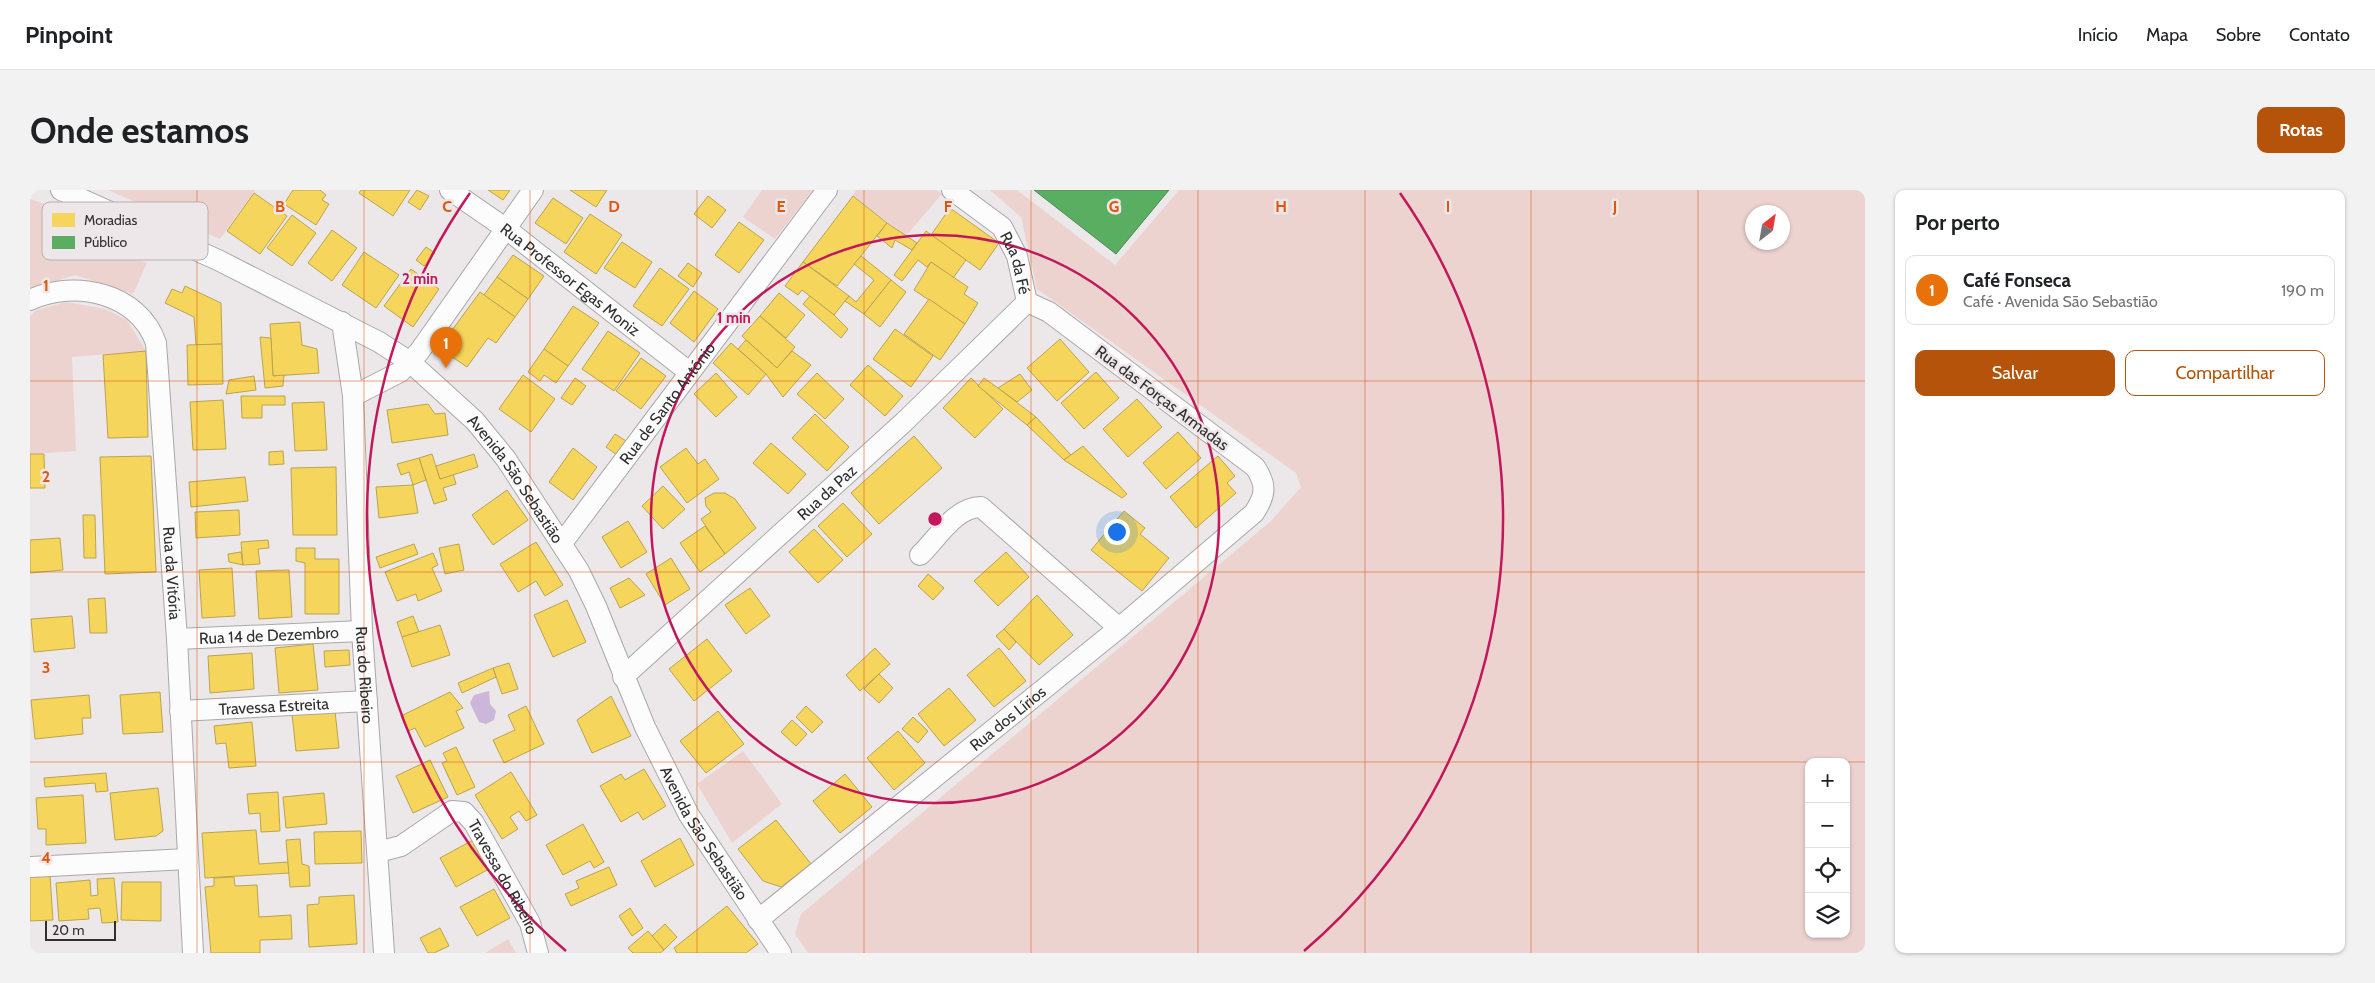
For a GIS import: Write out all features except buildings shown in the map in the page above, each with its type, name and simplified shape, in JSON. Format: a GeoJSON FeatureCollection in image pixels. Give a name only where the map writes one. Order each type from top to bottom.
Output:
{"type":"FeatureCollection","features":[{"type":"Feature","properties":{"kind":"street","name":"Avenida São Sebastião"},"geometry":{"type":"LineString","coordinates":[[61,190],[88,202]]}},
{"type":"Feature","properties":{"kind":"street","name":"Rua Professor Egas Moniz"},"geometry":{"type":"LineString","coordinates":[[450,190],[505,228],[688,372]]}},
{"type":"Feature","properties":{"kind":"street"},"geometry":{"type":"LineString","coordinates":[[353,396],[400,372],[410,362],[533,190]]}},
{"type":"Feature","properties":{"kind":"street","name":"Rua de Santo António"},"geometry":{"type":"LineString","coordinates":[[562,543],[688,372],[827,190]]}},
{"type":"Feature","properties":{"kind":"street","name":"Rua da Fé"},"geometry":{"type":"LineString","coordinates":[[952,190],[1002,227],[1017,256],[1027,302]]}},
{"type":"Feature","properties":{"kind":"street","name":"Avenida São Sebastião"},"geometry":{"type":"LineString","coordinates":[[208,256],[342,322],[379,342],[410,362],[455,402],[493,442],[579,571],[596,606],[623,677],[652,743],[689,815],[780,952]]}},
{"type":"Feature","properties":{"kind":"street","name":"Rua da Vitória"},"geometry":{"type":"LineString","coordinates":[[30,300],[41,295],[60,291],[95,293],[119,300],[129,306],[150,327],[158,360],[177,639],[193,953]]}},
{"type":"Feature","properties":{"kind":"street","name":"Rua das Forças Armadas"},"geometry":{"type":"LineString","coordinates":[[1027,302],[1050,312],[1255,467],[1263,479],[1265,490],[1261,502],[1254,513]]}},
{"type":"Feature","properties":{"kind":"street","name":"Rua da Paz"},"geometry":{"type":"LineString","coordinates":[[623,677],[904,422],[1027,302]]}},
{"type":"Feature","properties":{"kind":"street","name":"Rua do Ribeiro"},"geometry":{"type":"LineString","coordinates":[[342,322],[353,396],[362,631],[384,953]]}},
{"type":"Feature","properties":{"kind":"street"},"geometry":{"type":"LineString","coordinates":[[920,554],[961,512],[972,507],[981,507],[1119,628]]}},
{"type":"Feature","properties":{"kind":"street","name":"Rua dos Lírios"},"geometry":{"type":"LineString","coordinates":[[758,920],[1119,628],[1254,513]]}},
{"type":"Feature","properties":{"kind":"street","name":"Rua 14 de Dezembro"},"geometry":{"type":"LineString","coordinates":[[177,639],[362,631]]}},
{"type":"Feature","properties":{"kind":"street","name":"Travessa Estreita"},"geometry":{"type":"LineString","coordinates":[[180,711],[367,700]]}},
{"type":"Feature","properties":{"kind":"street","name":"Travessa do Ribeiro"},"geometry":{"type":"LineString","coordinates":[[378,852],[401,846],[452,811],[464,812],[474,823],[530,923],[538,953]]}},
{"type":"Feature","properties":{"kind":"street"},"geometry":{"type":"LineString","coordinates":[[30,867],[188,859]]}},
{"type":"Feature","properties":{"kind":"shaded area"},"geometry":{"type":"Polygon","coordinates":[[[108,190],[255,190],[220,239],[208,234],[208,202],[135,202],[108,190]]]}},
{"type":"Feature","properties":{"kind":"shaded area"},"geometry":{"type":"Polygon","coordinates":[[[762,190],[813,190],[775,239],[743,217],[762,190]]]}},
{"type":"Feature","properties":{"kind":"shaded area"},"geometry":{"type":"Polygon","coordinates":[[[856,190],[936,190],[942,194],[906,236],[853,196],[856,190]]]}},
{"type":"Feature","properties":{"kind":"shaded area"},"geometry":{"type":"Polygon","coordinates":[[[990,190],[1017,190],[1115,265],[1179,190],[1865,190],[1865,953],[808,953],[795,934],[801,914],[1271,521],[1301,487],[1296,473],[1037,289],[1021,217],[990,190]]]}},
{"type":"Feature","properties":{"kind":"shaded area"},"geometry":{"type":"Polygon","coordinates":[[[30,199],[42,203],[42,260],[139,260],[147,263],[133,294],[75,275],[30,289],[30,199]]]}},
{"type":"Feature","properties":{"kind":"shaded area"},"geometry":{"type":"Polygon","coordinates":[[[66,302],[105,309],[127,320],[146,351],[72,357],[76,451],[30,454],[30,316],[37,310],[66,302]]]}},
{"type":"Feature","properties":{"kind":"shaded area"},"geometry":{"type":"Polygon","coordinates":[[[489,691],[490,704],[496,711],[494,720],[486,724],[479,722],[470,703],[474,695],[489,691]]]}},
{"type":"Feature","properties":{"kind":"shaded area"},"geometry":{"type":"Polygon","coordinates":[[[743,751],[782,804],[732,843],[697,784],[743,751]]]}},
{"type":"Feature","properties":{"kind":"shaded area"},"geometry":{"type":"Polygon","coordinates":[[[508,939],[516,953],[485,953],[508,939]]]}},
{"type":"Feature","properties":{"kind":"place","name":"Café Fonseca"},"geometry":{"type":"Point","coordinates":[446,368]}}]}
